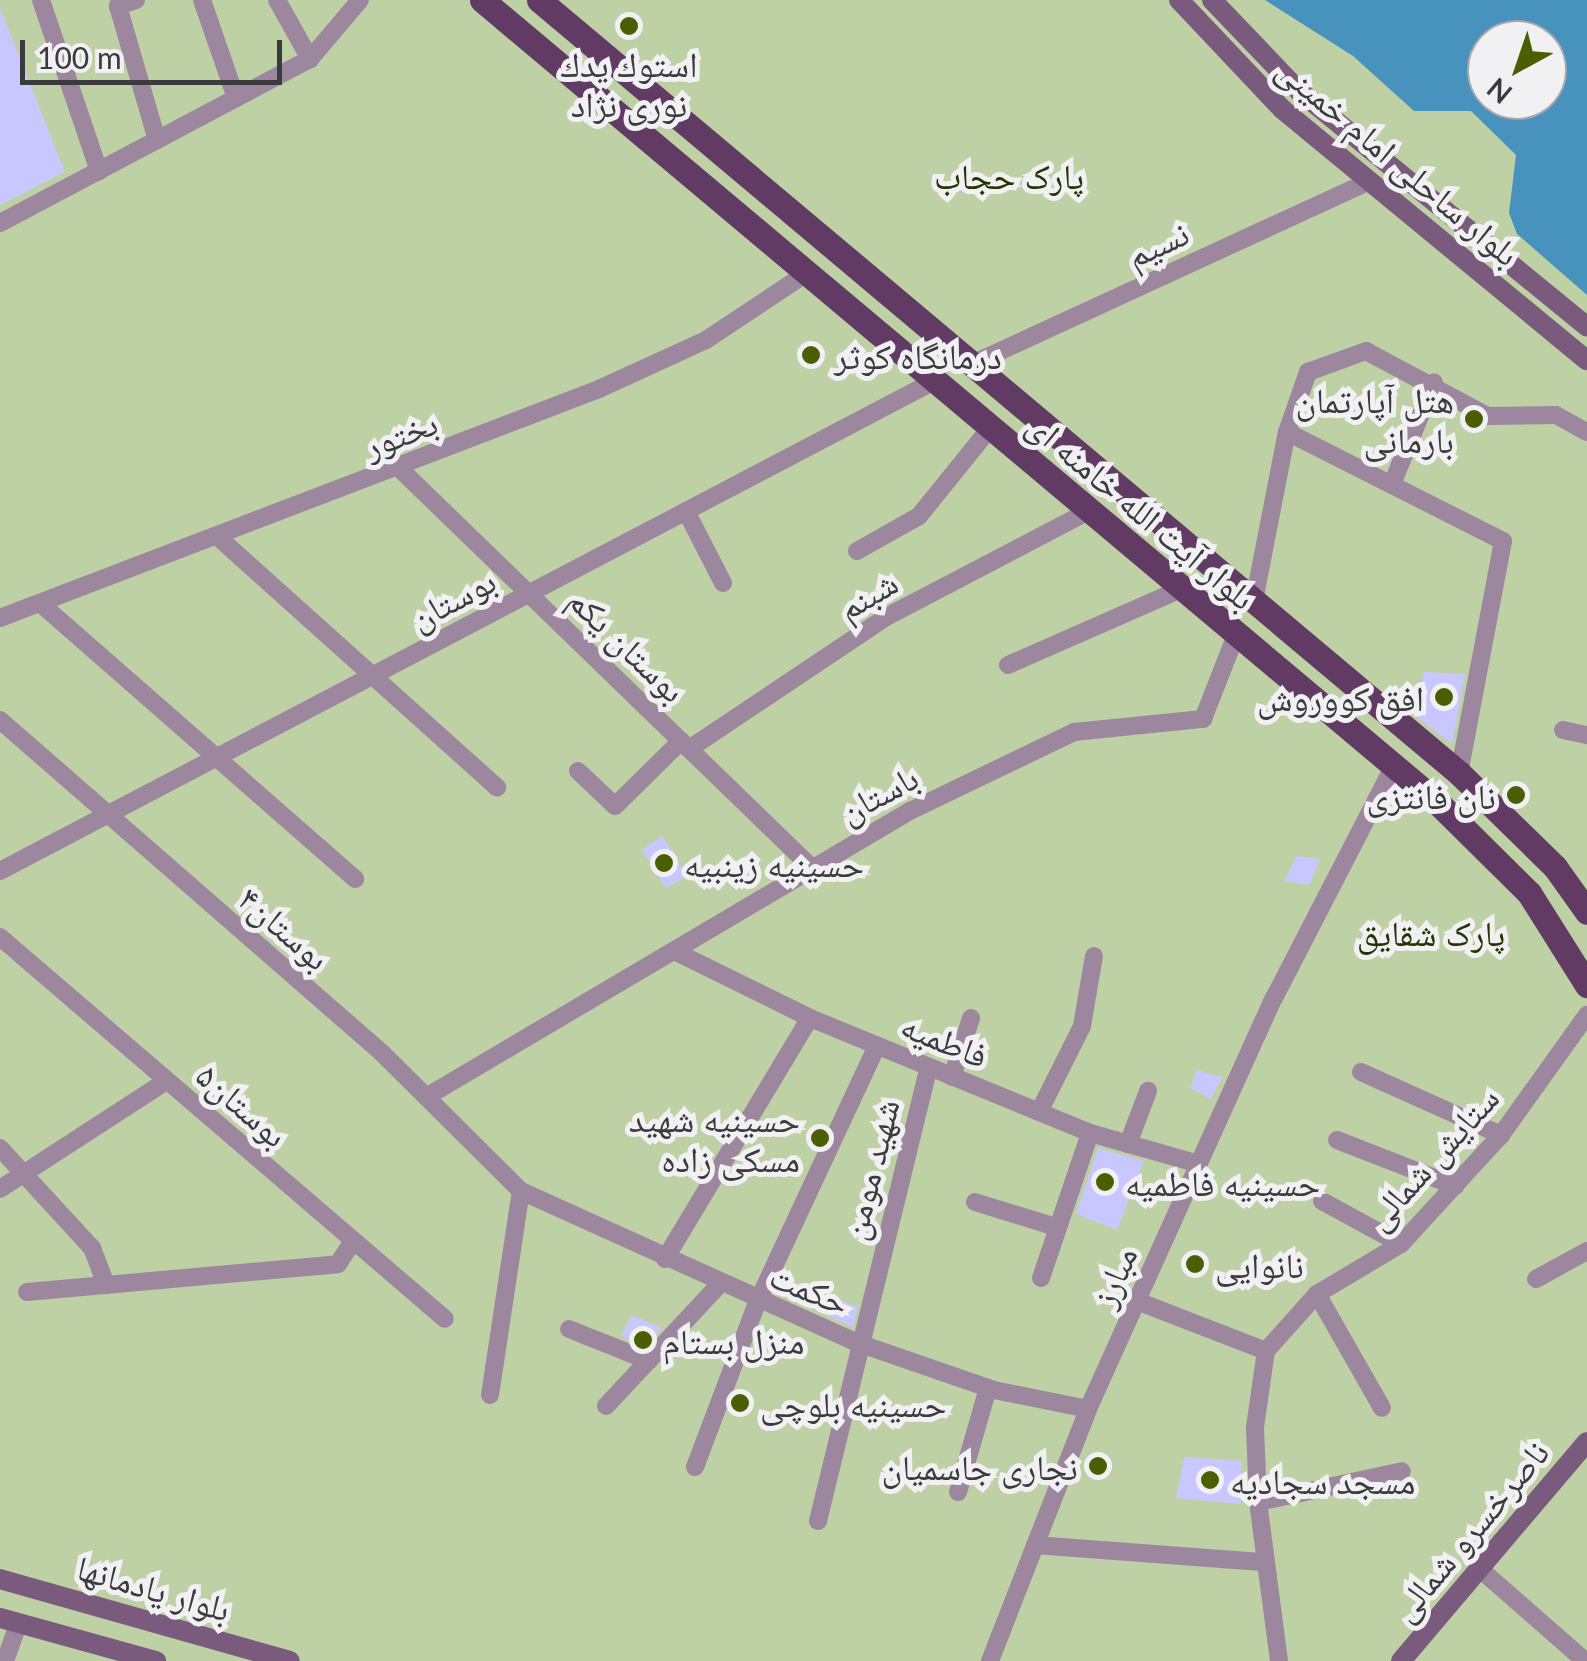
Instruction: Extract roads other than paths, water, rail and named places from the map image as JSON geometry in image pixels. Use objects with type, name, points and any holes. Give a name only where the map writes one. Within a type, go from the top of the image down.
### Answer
[{"type":"main road","name":"بلوار آیت الله خامنه ای","points":[[482,0],[1394,766],[1508,870],[1587,985]]},
{"type":"main road","name":"بلوار آیت الله خامنه ای","points":[[539,0],[1459,773],[1587,910]]},
{"type":"main road","name":"بلوار ساحلی امام خمینی","points":[[1179,0],[1282,109],[1587,360]]},
{"type":"main road","name":"بلوار ساحلی امام خمینی","points":[[1212,0],[1298,90],[1587,327]]},
{"type":"main road","name":"ناصرخسرو شمالی","points":[[1401,1661],[1587,1442]]},
{"type":"main road","name":"بلوار یادمانها","points":[[0,1580],[257,1656],[290,1661]]},
{"type":"main road","name":"بلوار یادمانها","points":[[9,1620],[156,1661]]},
{"type":"street","points":[[41,0],[99,171]]},
{"type":"street","points":[[136,0],[118,6],[157,140]]},
{"type":"street","points":[[202,0],[236,98]]},
{"type":"street","points":[[277,0],[310,59]]},
{"type":"street","points":[[0,223],[310,59],[360,0]]},
{"type":"street","name":"نسیم","points":[[972,364],[1369,181]]},
{"type":"street","name":"بختور","points":[[0,618],[400,468],[706,340],[807,273]]},
{"type":"street","points":[[1254,601],[1288,432],[1308,372],[1366,351],[1434,382],[1487,416],[1556,415],[1587,432]]},
{"type":"street","name":"بوستان","points":[[0,871],[934,381]]},
{"type":"street","points":[[1392,484],[1434,382]]},
{"type":"street","points":[[857,550],[919,516],[990,428]]},
{"type":"street","points":[[1288,432],[1503,541],[1459,773]]},
{"type":"street","name":"بوستان یکم","points":[[400,468],[810,866]]},
{"type":"street","points":[[686,511],[723,583]]},
{"type":"street","name":"شبنم","points":[[578,771],[615,806],[685,745],[888,616],[1089,511]]},
{"type":"street","points":[[218,536],[497,787]]},
{"type":"street","points":[[1008,664],[1182,589]]},
{"type":"street","points":[[40,603],[356,879]]},
{"type":"street","name":"باستان","points":[[426,1096],[674,951],[810,866],[1074,732],[1204,719],[1236,634]]},
{"type":"street","name":"بوستان۴","points":[[0,720],[426,1096],[521,1191]]},
{"type":"street","points":[[1563,730],[1587,735]]},
{"type":"street","name":"مبارز","points":[[990,1661],[1088,1409],[1199,1164],[1394,766]]},
{"type":"street","name":"بوستان۵","points":[[0,937],[446,1319]]},
{"type":"street","name":"فاطمیه","points":[[674,951],[810,1018],[1090,1133],[1199,1164]]},
{"type":"street","points":[[1040,1112],[1082,1026],[1094,956]]},
{"type":"street","name":"ستایش شمالی","points":[[1266,1352],[1317,1294],[1401,1244],[1502,1135],[1587,1014]]},
{"type":"street","points":[[665,1259],[810,1018]]},
{"type":"street","points":[[952,1077],[972,1018]]},
{"type":"street","points":[[695,1466],[758,1303],[878,1046]]},
{"type":"street","name":"شهید مومن","points":[[818,1522],[858,1343],[929,1067]]},
{"type":"street","points":[[1360,1072],[1502,1135]]},
{"type":"street","points":[[0,1188],[166,1080]]},
{"type":"street","points":[[1128,1144],[1148,1091]]},
{"type":"street","points":[[1041,1278],[1090,1133]]},
{"type":"street","points":[[1337,1140],[1455,1186]]},
{"type":"street","points":[[0,1148],[92,1248],[106,1285]]},
{"type":"street","points":[[490,1395],[521,1191]]},
{"type":"street","name":"حکمت","points":[[521,1191],[758,1303],[858,1343],[988,1388],[1088,1409]]},
{"type":"street","points":[[1322,1201],[1401,1244]]},
{"type":"street","points":[[975,1202],[1056,1227]]},
{"type":"street","points":[[27,1292],[338,1264],[353,1240]]},
{"type":"street","points":[[1536,1279],[1587,1251]]},
{"type":"street","points":[[606,1406],[719,1285]]},
{"type":"street","points":[[1317,1294],[1382,1408]]},
{"type":"street","points":[[1137,1301],[1266,1352],[1255,1427],[1260,1562],[1279,1661]]},
{"type":"street","points":[[569,1329],[649,1361]]},
{"type":"street","points":[[958,1492],[988,1388]]},
{"type":"street","points":[[1258,1502],[1402,1471]]},
{"type":"street","points":[[1035,1545],[1260,1562]]},
{"type":"street","points":[[1480,1569],[1585,1661]]},
{"type":"street","points":[[5,1661],[9,1620]]},
{"type":"water","points":[[1265,0],[1587,0],[1587,295],[1517,234],[1509,213],[1516,155],[1480,120],[1567,120],[1567,20],[1467,20],[1467,111],[1414,111],[1353,56]]},
{"type":"place","name":"استوك يدك نوری نژاد","points":[[629,26]]},
{"type":"place","name":"درمانگاه کوثر","points":[[811,355]]},
{"type":"place","name":"هتل آپارتمان بارمانی","points":[[1474,419]]},
{"type":"place","name":"افق کووروش","points":[[1444,697]]},
{"type":"place","name":"نان فانتزی","points":[[1516,795]]},
{"type":"place","name":"حسینیه زینبیه","points":[[664,863]]},
{"type":"place","name":"حسینیه شهید مسکی زاده","points":[[820,1138]]},
{"type":"place","name":"حسینیه فاطمیه","points":[[1105,1182]]},
{"type":"place","name":"نانوایی","points":[[1195,1264]]},
{"type":"place","name":"منزل بستام","points":[[643,1340]]},
{"type":"place","name":"حسینیه بلوچی","points":[[740,1403]]},
{"type":"place","name":"نجاری جاسمیان","points":[[1098,1466]]},
{"type":"place","name":"مسجد سجادیه","points":[[1210,1480]]},
{"type":"park label","name":"پارک حجاب","points":[[1009,175]]},
{"type":"park label","name":"پارک شقایق","points":[[1431,932]]}]
